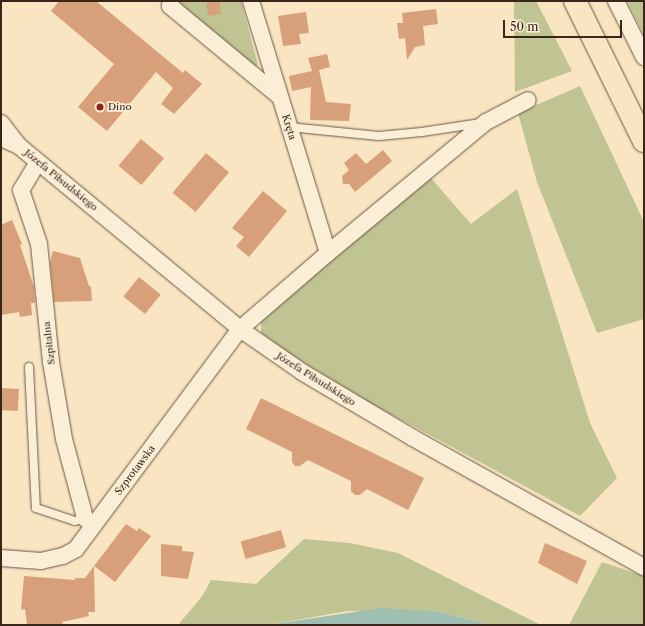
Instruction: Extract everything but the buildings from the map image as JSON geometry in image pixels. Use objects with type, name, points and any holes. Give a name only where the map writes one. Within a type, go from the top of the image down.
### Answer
[{"type":"main road","points":[[575,1],[644,141]]},
{"type":"street","points":[[171,1],[170,6],[280,97]]},
{"type":"street","name":"Kręta","points":[[251,1],[328,253]]},
{"type":"street","points":[[616,1],[644,57]]},
{"type":"street","points":[[240,329],[328,253],[486,122],[528,100]]},
{"type":"street","points":[[1,123],[19,146]]},
{"type":"street","points":[[1,138],[19,146]]},
{"type":"street","name":"Józefa Piłsudskiego","points":[[19,146],[240,329],[302,372],[413,438],[644,567]]},
{"type":"street","name":"Szpitalna","points":[[38,162],[21,190],[39,244],[51,362],[64,439],[89,522]]},
{"type":"street","name":"Szprotawska","points":[[1,558],[41,561],[63,556],[76,548],[89,522],[240,329]]},
{"type":"lane","points":[[289,127],[379,136],[422,132],[486,122]]},
{"type":"lane","points":[[29,367],[36,508],[75,522],[89,522]]},
{"type":"green space","points":[[181,1],[241,1],[258,65],[253,67],[180,5]]},
{"type":"green space","points":[[514,1],[536,1],[572,71],[515,92]]},
{"type":"green space","points":[[627,1],[644,1],[644,37],[642,31]]},
{"type":"green space","points":[[580,86],[644,222],[644,319],[597,333],[537,182],[518,113]]},
{"type":"green space","points":[[430,177],[471,224],[517,189],[590,423],[617,478],[580,516],[370,403],[296,358],[261,333],[261,322],[290,295]]},
{"type":"green space","points":[[304,539],[350,543],[398,553],[541,625],[491,625],[440,612],[348,611],[267,625],[178,625],[203,595],[211,580],[256,584]]},
{"type":"green space","points":[[602,562],[644,576],[644,625],[569,625]]},
{"type":"shaded area","points":[[381,608],[440,612],[491,625],[267,625]]},
{"type":"place","name":"Dino","points":[[100,107]]}]
